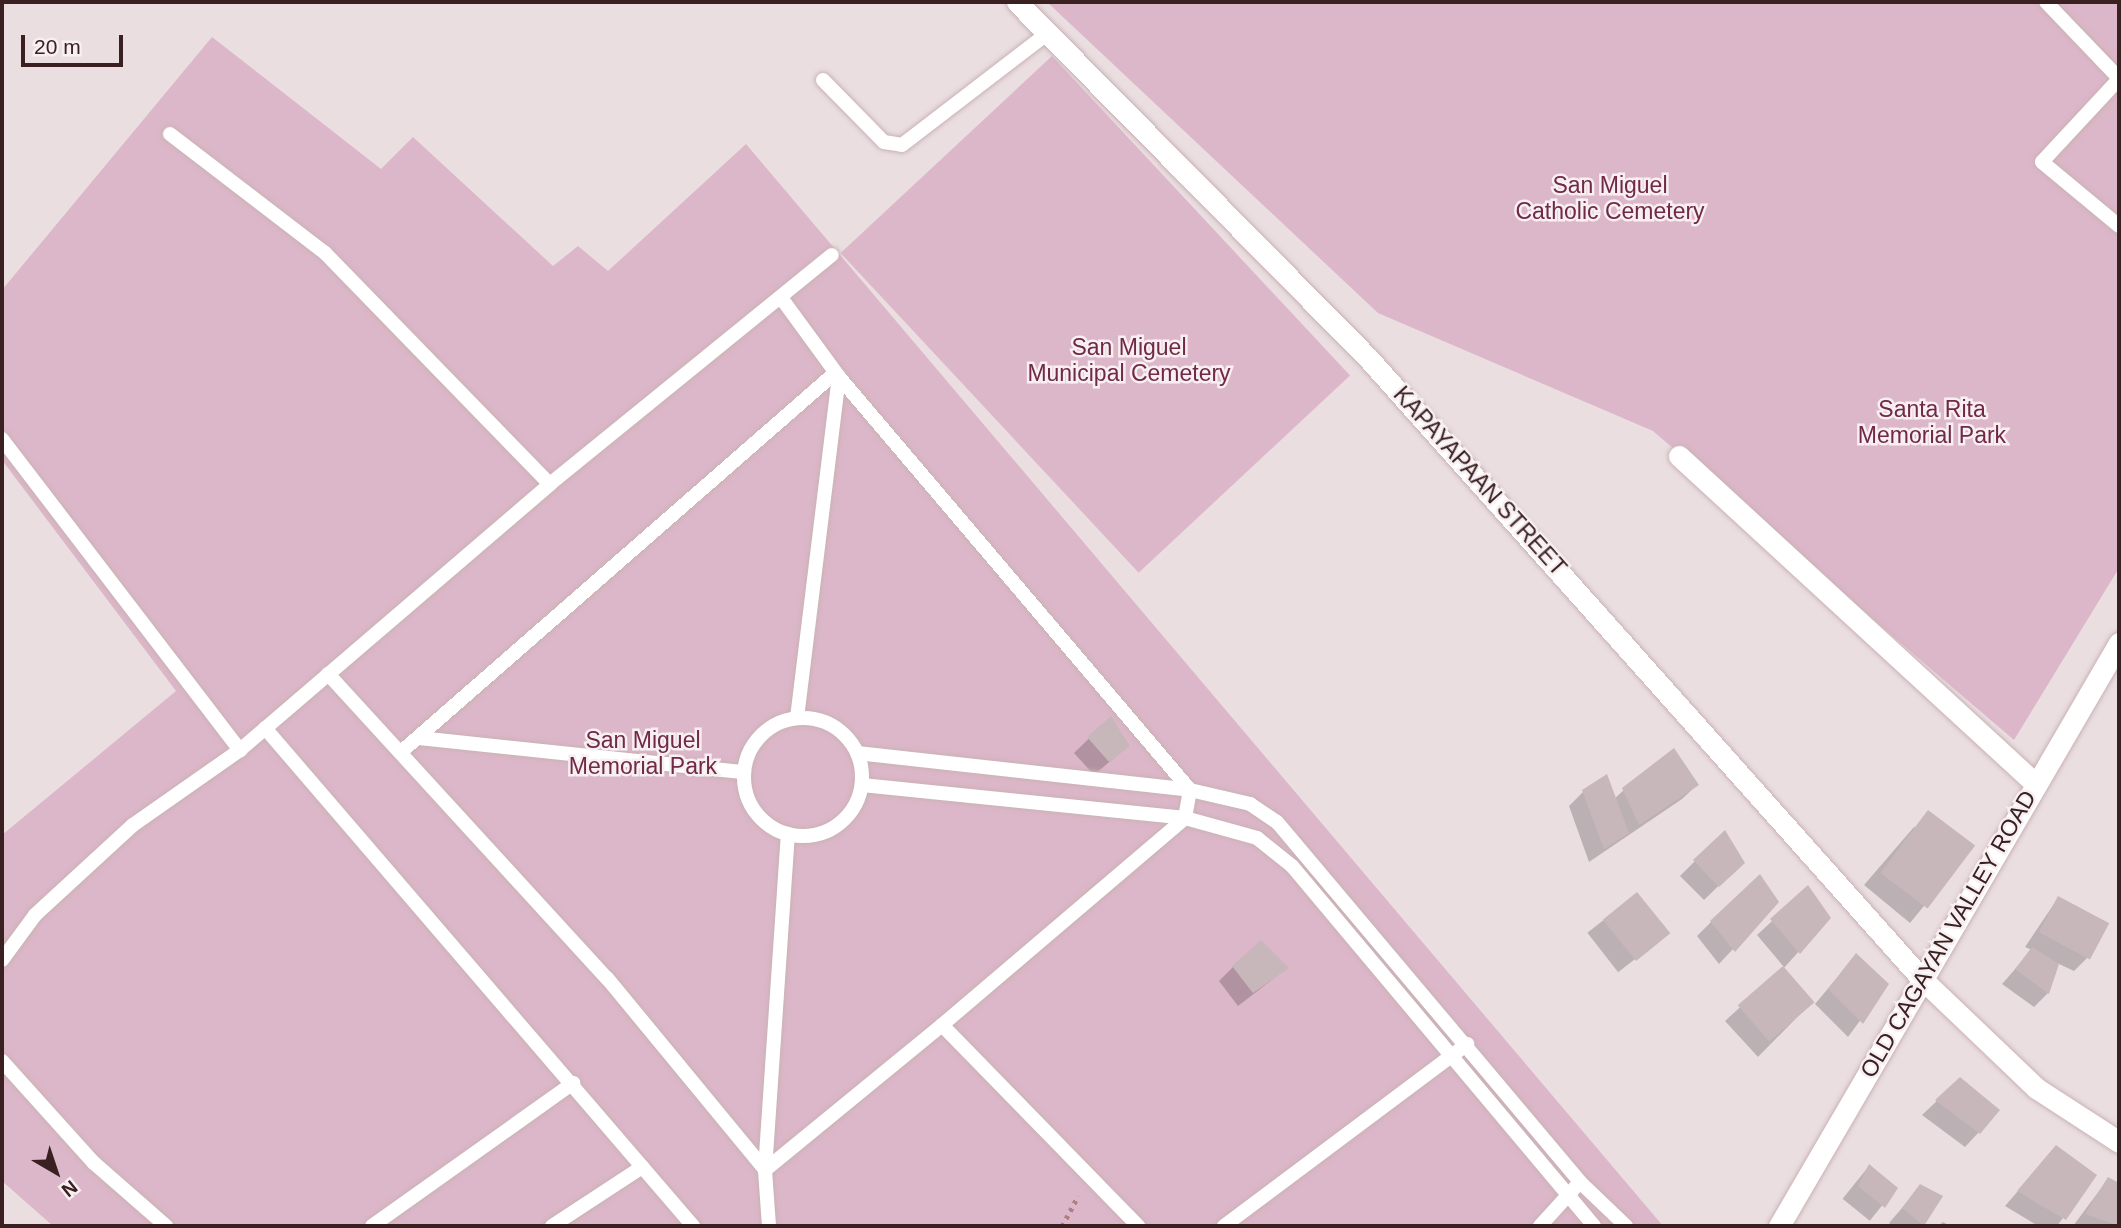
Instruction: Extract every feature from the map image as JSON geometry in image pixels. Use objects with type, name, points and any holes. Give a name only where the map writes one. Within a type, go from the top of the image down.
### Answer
[{"type":"street","name":"KAPAYAPAAN STREET","points":[[1017,2],[1369,359],[1922,979],[2036,1088],[2119,1142]]},
{"type":"street","points":[[1679,456],[2036,784]]},
{"type":"street","name":"OLD CAGAYAN VALLEY ROAD","points":[[1779,1226],[2119,643]]},
{"type":"lane","points":[[2046,2],[2119,79],[2042,162],[2119,224]]},
{"type":"lane","points":[[823,80],[884,142],[902,145],[1049,32]]},
{"type":"lane","points":[[170,134],[325,253],[550,484]]},
{"type":"lane","points":[[2,960],[35,915],[133,825],[240,750],[550,484],[782,299],[832,255]]},
{"type":"lane","points":[[782,299],[837,375],[1190,790]]},
{"type":"lane","points":[[797,718],[837,375]]},
{"type":"lane","points":[[401,752],[837,375]]},
{"type":"lane","points":[[2,439],[240,750]]},
{"type":"lane","points":[[328,674],[607,978],[765,1170]]},
{"type":"lane","points":[[797,718],[821,720],[843,733],[857,753],[862,785],[856,804],[827,831],[788,834],[751,804],[744,772],[761,736],[797,718]]},
{"type":"lane","points":[[265,728],[573,1083],[693,1226]]},
{"type":"lane","points":[[419,738],[744,772]]},
{"type":"lane","points":[[857,753],[1190,790],[1250,804],[1277,822],[1467,1044],[1580,1182],[1626,1226]]},
{"type":"lane","points":[[862,785],[1185,818],[1233,827],[1292,866],[1448,1059],[1565,1198],[1594,1226]]},
{"type":"lane","points":[[765,1170],[942,1025],[1185,818],[1190,790]]},
{"type":"lane","points":[[769,1226],[765,1170],[788,834]]},
{"type":"lane","points":[[942,1025],[1138,1226]]},
{"type":"lane","points":[[1224,1226],[1467,1044]]},
{"type":"lane","points":[[2,1061],[93,1163],[166,1226]]},
{"type":"lane","points":[[372,1226],[573,1083]]},
{"type":"lane","points":[[552,1226],[642,1167]]},
{"type":"lane","points":[[1540,1226],[1580,1182]]},
{"type":"green space","points":[[1047,2],[2119,2],[2119,568],[2014,740],[1653,431],[1378,313]]},
{"type":"green space","name":"San Miguel Memorial Park","points":[[212,37],[381,169],[413,137],[553,266],[578,246],[608,271],[746,144],[1663,1226],[53,1226],[2,1181],[2,835],[176,691],[2,460],[2,290]]},
{"type":"green space","name":"San Miguel Municipal Cemetery","points":[[1052,56],[1350,376],[1139,573],[841,253]]},
{"type":"building","points":[[1111,716],[1130,746],[1109,762],[1087,737]]},
{"type":"building","points":[[1674,748],[1699,785],[1639,825],[1622,788]]},
{"type":"building","points":[[1607,774],[1629,833],[1604,849],[1582,790]]},
{"type":"building","points":[[1928,810],[1975,846],[1928,909],[1880,873]]},
{"type":"building","points":[[1725,830],[1745,863],[1719,887],[1693,860]]},
{"type":"building","points":[[1760,874],[1779,902],[1735,952],[1710,921]]},
{"type":"building","points":[[1808,885],[1831,918],[1800,954],[1770,919]]},
{"type":"building","points":[[1637,892],[1670,933],[1636,961],[1603,920]]},
{"type":"building","points":[[2058,896],[2109,923],[2090,959],[2039,932]]},
{"type":"building","points":[[1261,940],[1289,968],[1253,993],[1232,966]]},
{"type":"building","points":[[2032,947],[2059,964],[2049,994],[2015,969]]},
{"type":"building","points":[[1856,953],[1889,984],[1863,1024],[1828,989]]},
{"type":"building","points":[[1783,966],[1814,1002],[1769,1042],[1738,1005]]},
{"type":"building","points":[[1960,1077],[2000,1110],[1980,1134],[1935,1100]]},
{"type":"building","points":[[2056,1145],[2097,1175],[2066,1220],[2017,1191]]},
{"type":"building","points":[[1869,1164],[1898,1188],[1885,1208],[1858,1186]]},
{"type":"building","points":[[2108,1177],[2119,1183],[2119,1226],[2085,1214]]},
{"type":"building","points":[[1920,1184],[1943,1196],[1924,1226],[1902,1208]]},
{"type":"park label","name":"San Miguel Catholic Cemetery","points":[[1610,198]]},
{"type":"park label","name":"Santa Rita Memorial Park","points":[[1932,422]]}]
